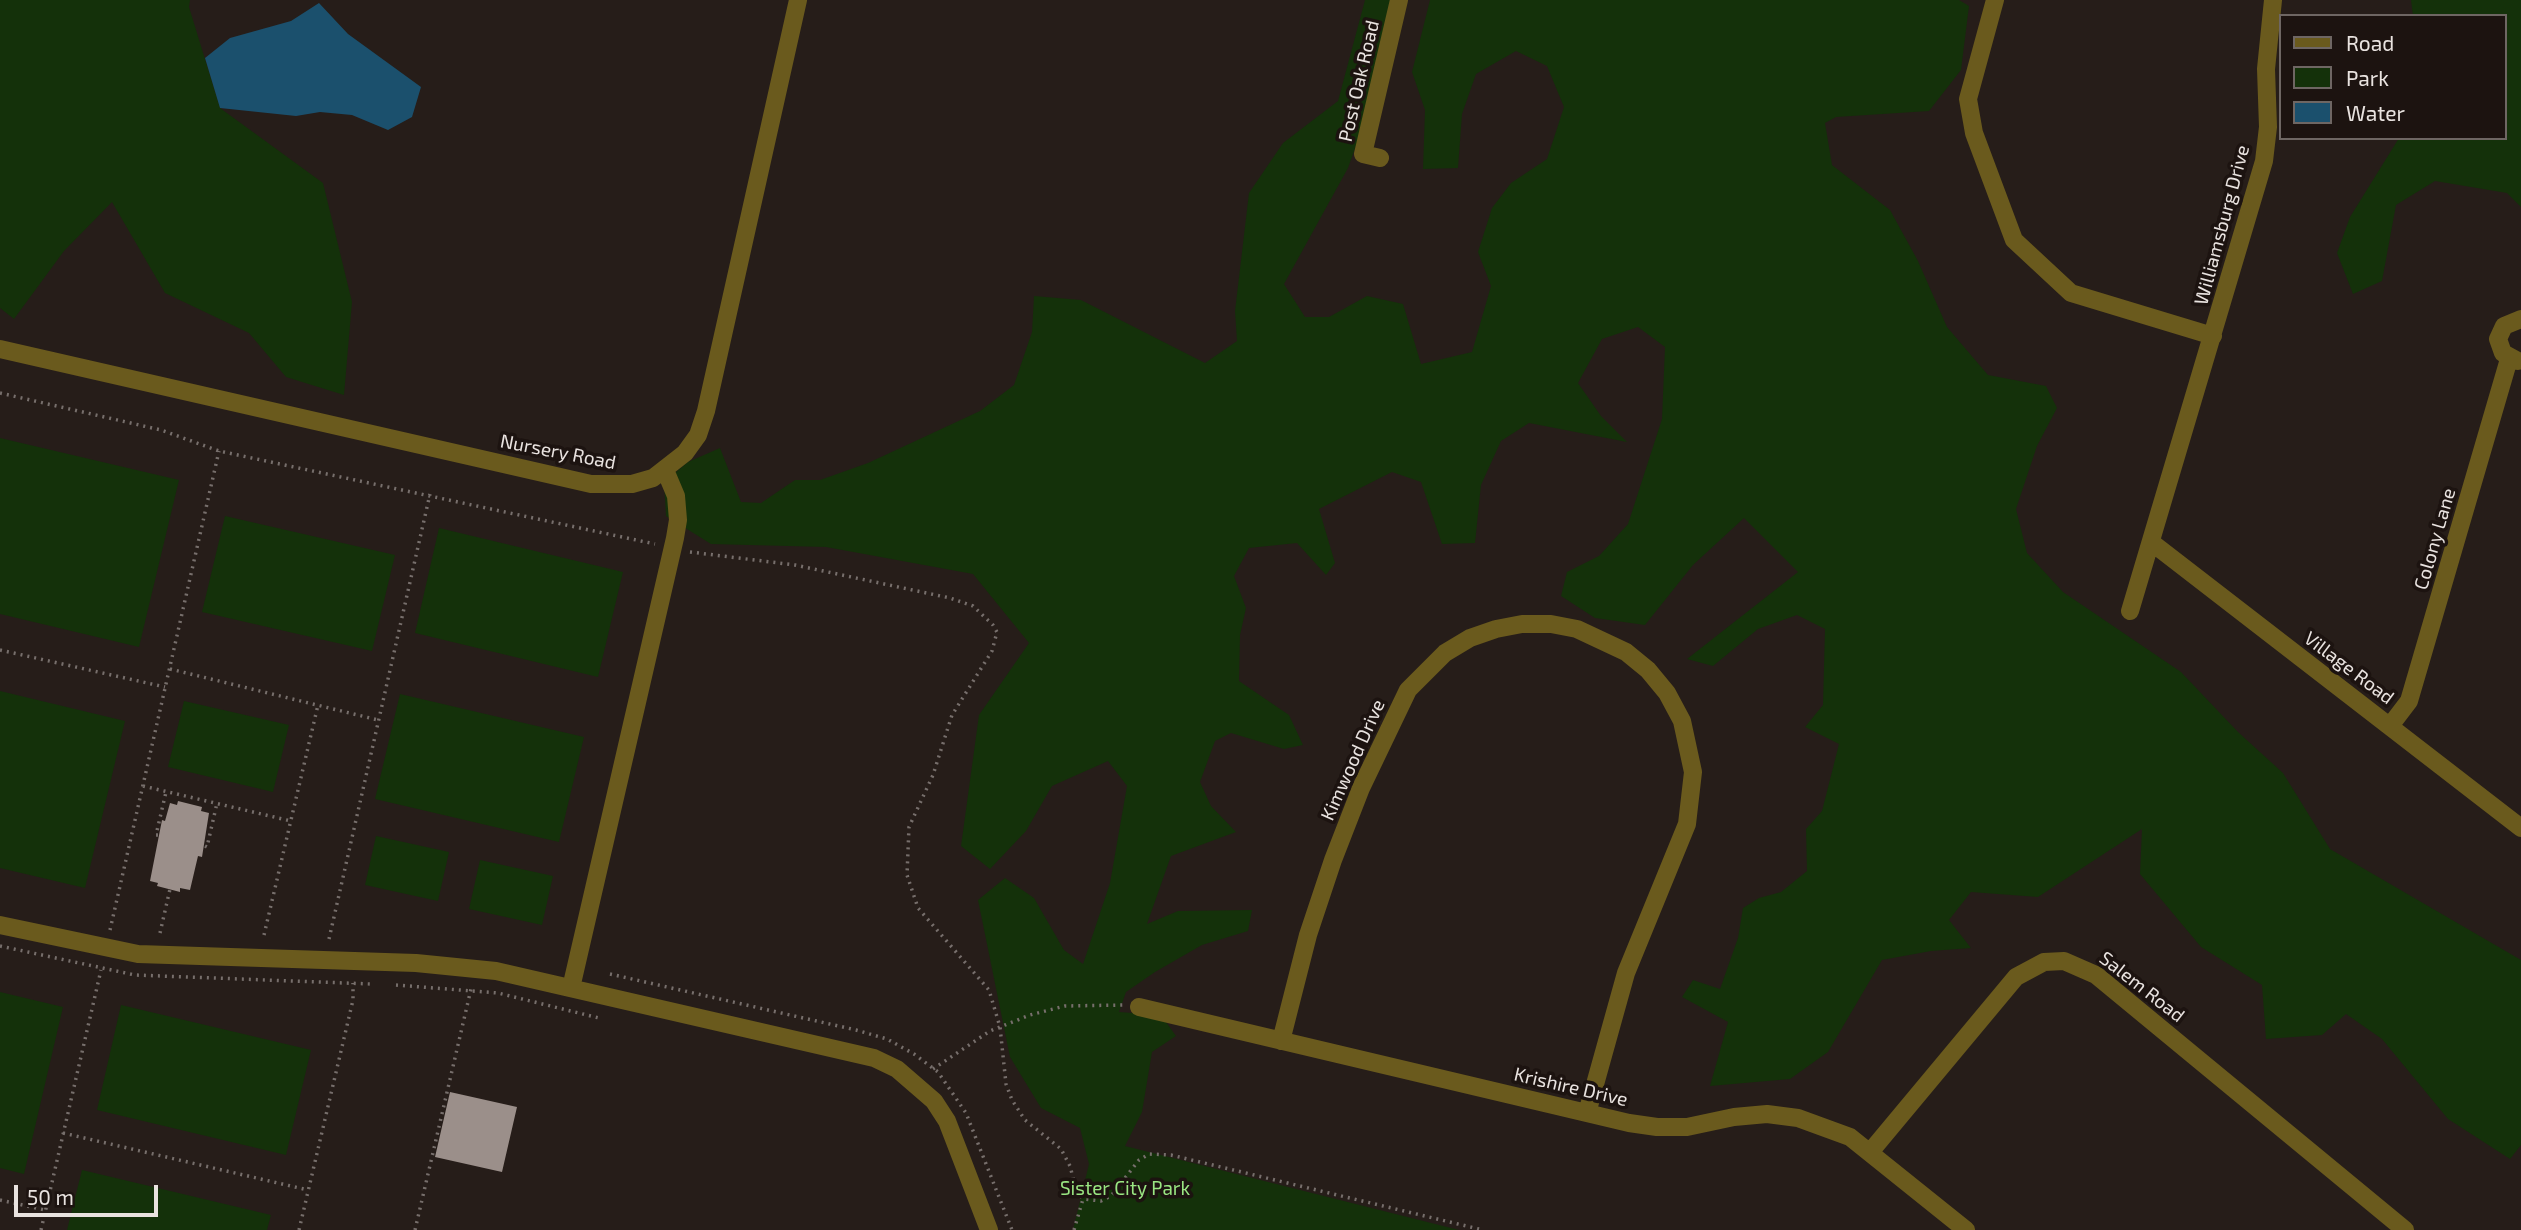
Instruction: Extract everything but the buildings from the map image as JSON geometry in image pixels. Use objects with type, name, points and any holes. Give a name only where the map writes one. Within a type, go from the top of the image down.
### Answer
[{"type":"street","name":"Nursery Road","points":[[0,349],[591,484],[632,484],[665,470],[685,453],[698,435],[706,411],[797,0]]},
{"type":"street","name":"Post Oak Road","points":[[1380,158],[1363,154],[1399,0]]},
{"type":"street","name":"Williamsburg Drive","points":[[1995,0],[1968,99],[1974,133],[2014,240],[2071,293],[2213,335]]},
{"type":"street","name":"Williamsburg Drive","points":[[2130,611],[2264,161],[2273,0]]},
{"type":"street","name":"Colony Lane","points":[[2390,726],[2409,701],[2515,360],[2499,347],[2500,332],[2509,321],[2521,319]]},
{"type":"street","points":[[571,988],[673,548],[678,520],[676,496],[665,470]]},
{"type":"street","name":"Village Road","points":[[2151,542],[2521,828]]},
{"type":"street","name":"Kimwood Drive","points":[[1281,1041],[1308,935],[1333,860],[1361,788],[1408,690],[1445,653],[1483,633],[1522,624],[1577,629],[1626,652],[1648,670],[1667,693],[1682,721],[1693,772],[1687,824],[1626,973],[1587,1113]]},
{"type":"street","points":[[0,925],[138,954],[467,967],[571,988],[874,1058],[897,1069],[926,1092],[947,1121],[989,1230]]},
{"type":"street","name":"Salem Road","points":[[1871,1151],[2016,976],[2044,962],[2064,961],[2081,965],[2096,975],[2405,1230]]},
{"type":"street","name":"Krishire Drive","points":[[1139,1007],[1587,1113],[1657,1127],[1687,1126],[1756,1115],[1798,1118],[1825,1125],[1871,1151],[1966,1230]]},
{"type":"path","points":[[0,393],[162,430],[219,451],[673,548],[795,565],[950,598],[973,606],[993,625],[996,640],[952,715],[933,775],[909,827],[905,855],[911,895],[918,908],[989,990],[1000,1027],[1006,1084],[1012,1100],[1025,1120],[1061,1149],[1077,1193],[1083,1199],[1101,1201],[1111,1196],[1139,1160],[1149,1154],[1171,1155],[1483,1230]]},
{"type":"path","points":[[110,930],[219,451]]},
{"type":"path","points":[[328,939],[430,494]]},
{"type":"path","points":[[0,650],[165,687]]},
{"type":"path","points":[[169,669],[378,720]]},
{"type":"path","points":[[264,935],[318,705]]},
{"type":"path","points":[[143,786],[290,821]]},
{"type":"path","points":[[158,835],[166,791]]},
{"type":"path","points":[[191,804],[192,797]]},
{"type":"path","points":[[205,846],[207,847],[217,803]]},
{"type":"path","points":[[160,933],[170,889]]},
{"type":"path","points":[[41,1230],[101,970]]},
{"type":"path","points":[[299,1230],[353,1000],[353,983]]},
{"type":"path","points":[[396,985],[471,989],[599,1018]]},
{"type":"path","points":[[415,1230],[471,989]]},
{"type":"path","points":[[933,1069],[1000,1027],[1065,1006],[1104,1003],[1139,1007]]},
{"type":"path","points":[[63,1133],[308,1190]]},
{"type":"path","points":[[1074,1230],[1083,1199]]},
{"type":"path","points":[[0,1200],[45,1210]]},
{"type":"green space","points":[[0,0],[190,0],[189,7],[220,108],[323,183],[352,302],[344,395],[286,377],[249,333],[165,293],[112,202],[64,251],[14,319],[0,308]]},
{"type":"green space","name":"Sister City Park","points":[[1365,0],[1393,0],[1369,109],[1348,168],[1284,284],[1305,317],[1329,317],[1367,296],[1403,304],[1421,364],[1472,352],[1491,286],[1478,252],[1492,208],[1511,183],[1547,159],[1564,107],[1547,66],[1516,51],[1476,74],[1462,114],[1458,168],[1423,169],[1425,110],[1412,72],[1430,0],[1959,0],[1969,6],[1961,70],[1929,111],[1836,117],[1825,123],[1832,165],[1890,210],[1918,261],[1947,327],[1988,375],[2046,386],[2057,408],[2037,446],[2016,509],[2027,553],[2063,592],[2181,672],[2238,732],[2283,773],[2330,849],[2521,960],[2521,1145],[2510,1159],[2448,1119],[2382,1039],[2346,1014],[2322,1035],[2266,1039],[2262,985],[2201,947],[2140,874],[2142,829],[2038,897],[1971,892],[1949,920],[1971,948],[1931,951],[1882,960],[1828,1052],[1790,1079],[1710,1086],[1728,1022],[1682,997],[1693,980],[1720,989],[1738,938],[1743,908],[1759,898],[1781,892],[1807,871],[1806,829],[1822,811],[1839,744],[1805,727],[1823,705],[1825,629],[1797,615],[1758,629],[1713,666],[1687,659],[1798,572],[1744,518],[1693,565],[1645,625],[1595,618],[1561,596],[1567,572],[1599,556],[1628,524],[1662,419],[1665,347],[1638,327],[1602,339],[1578,383],[1601,416],[1627,442],[1529,423],[1501,441],[1481,485],[1475,543],[1442,544],[1421,482],[1392,472],[1319,509],[1335,563],[1326,575],[1297,543],[1249,548],[1234,576],[1246,608],[1240,635],[1239,681],[1289,715],[1303,745],[1284,749],[1231,733],[1215,741],[1200,782],[1211,806],[1236,832],[1171,856],[1147,924],[1178,911],[1252,910],[1248,931],[1202,945],[1155,972],[1126,992],[1119,1012],[1161,1015],[1176,1036],[1152,1052],[1142,1112],[1125,1146],[1459,1230],[1073,1230],[1089,1164],[1080,1128],[1041,1108],[1010,1057],[978,900],[1005,878],[1034,898],[1064,950],[1083,964],[1110,883],[1127,786],[1108,761],[1052,786],[1026,831],[990,869],[961,846],[979,715],[1029,643],[973,574],[826,547],[711,544],[666,516],[664,482],[688,462],[720,448],[741,502],[761,503],[795,480],[820,480],[868,463],[980,411],[1014,385],[1032,332],[1034,296],[1081,300],[1205,363],[1237,341],[1235,311],[1249,193],[1283,143],[1338,101]]},
{"type":"green space","points":[[2411,0],[2521,0],[2521,207],[2507,193],[2435,181],[2396,205],[2382,281],[2353,294],[2337,253],[2350,217],[2398,140],[2507,140],[2507,14],[2413,14]]},
{"type":"green space","points":[[0,438],[179,480],[139,647],[0,614]]},
{"type":"green space","points":[[225,516],[395,555],[372,651],[202,612]]},
{"type":"green space","points":[[439,528],[623,572],[598,677],[415,633]]},
{"type":"green space","points":[[0,691],[125,721],[85,888],[0,868]]},
{"type":"green space","points":[[400,694],[584,737],[559,842],[375,799]]},
{"type":"green space","points":[[184,701],[289,725],[273,792],[168,767]]},
{"type":"green space","points":[[376,836],[449,852],[438,901],[365,885]]},
{"type":"green space","points":[[480,860],[553,876],[542,925],[469,909]]},
{"type":"green space","points":[[0,992],[63,1007],[24,1174],[0,1168]]},
{"type":"green space","points":[[121,1005],[311,1050],[286,1155],[97,1110]]},
{"type":"green space","points":[[82,1170],[271,1215],[267,1230],[67,1230]]},
{"type":"water","points":[[319,3],[348,34],[421,87],[412,117],[388,130],[352,115],[320,112],[296,116],[220,108],[205,58],[230,38],[291,21]]}]
